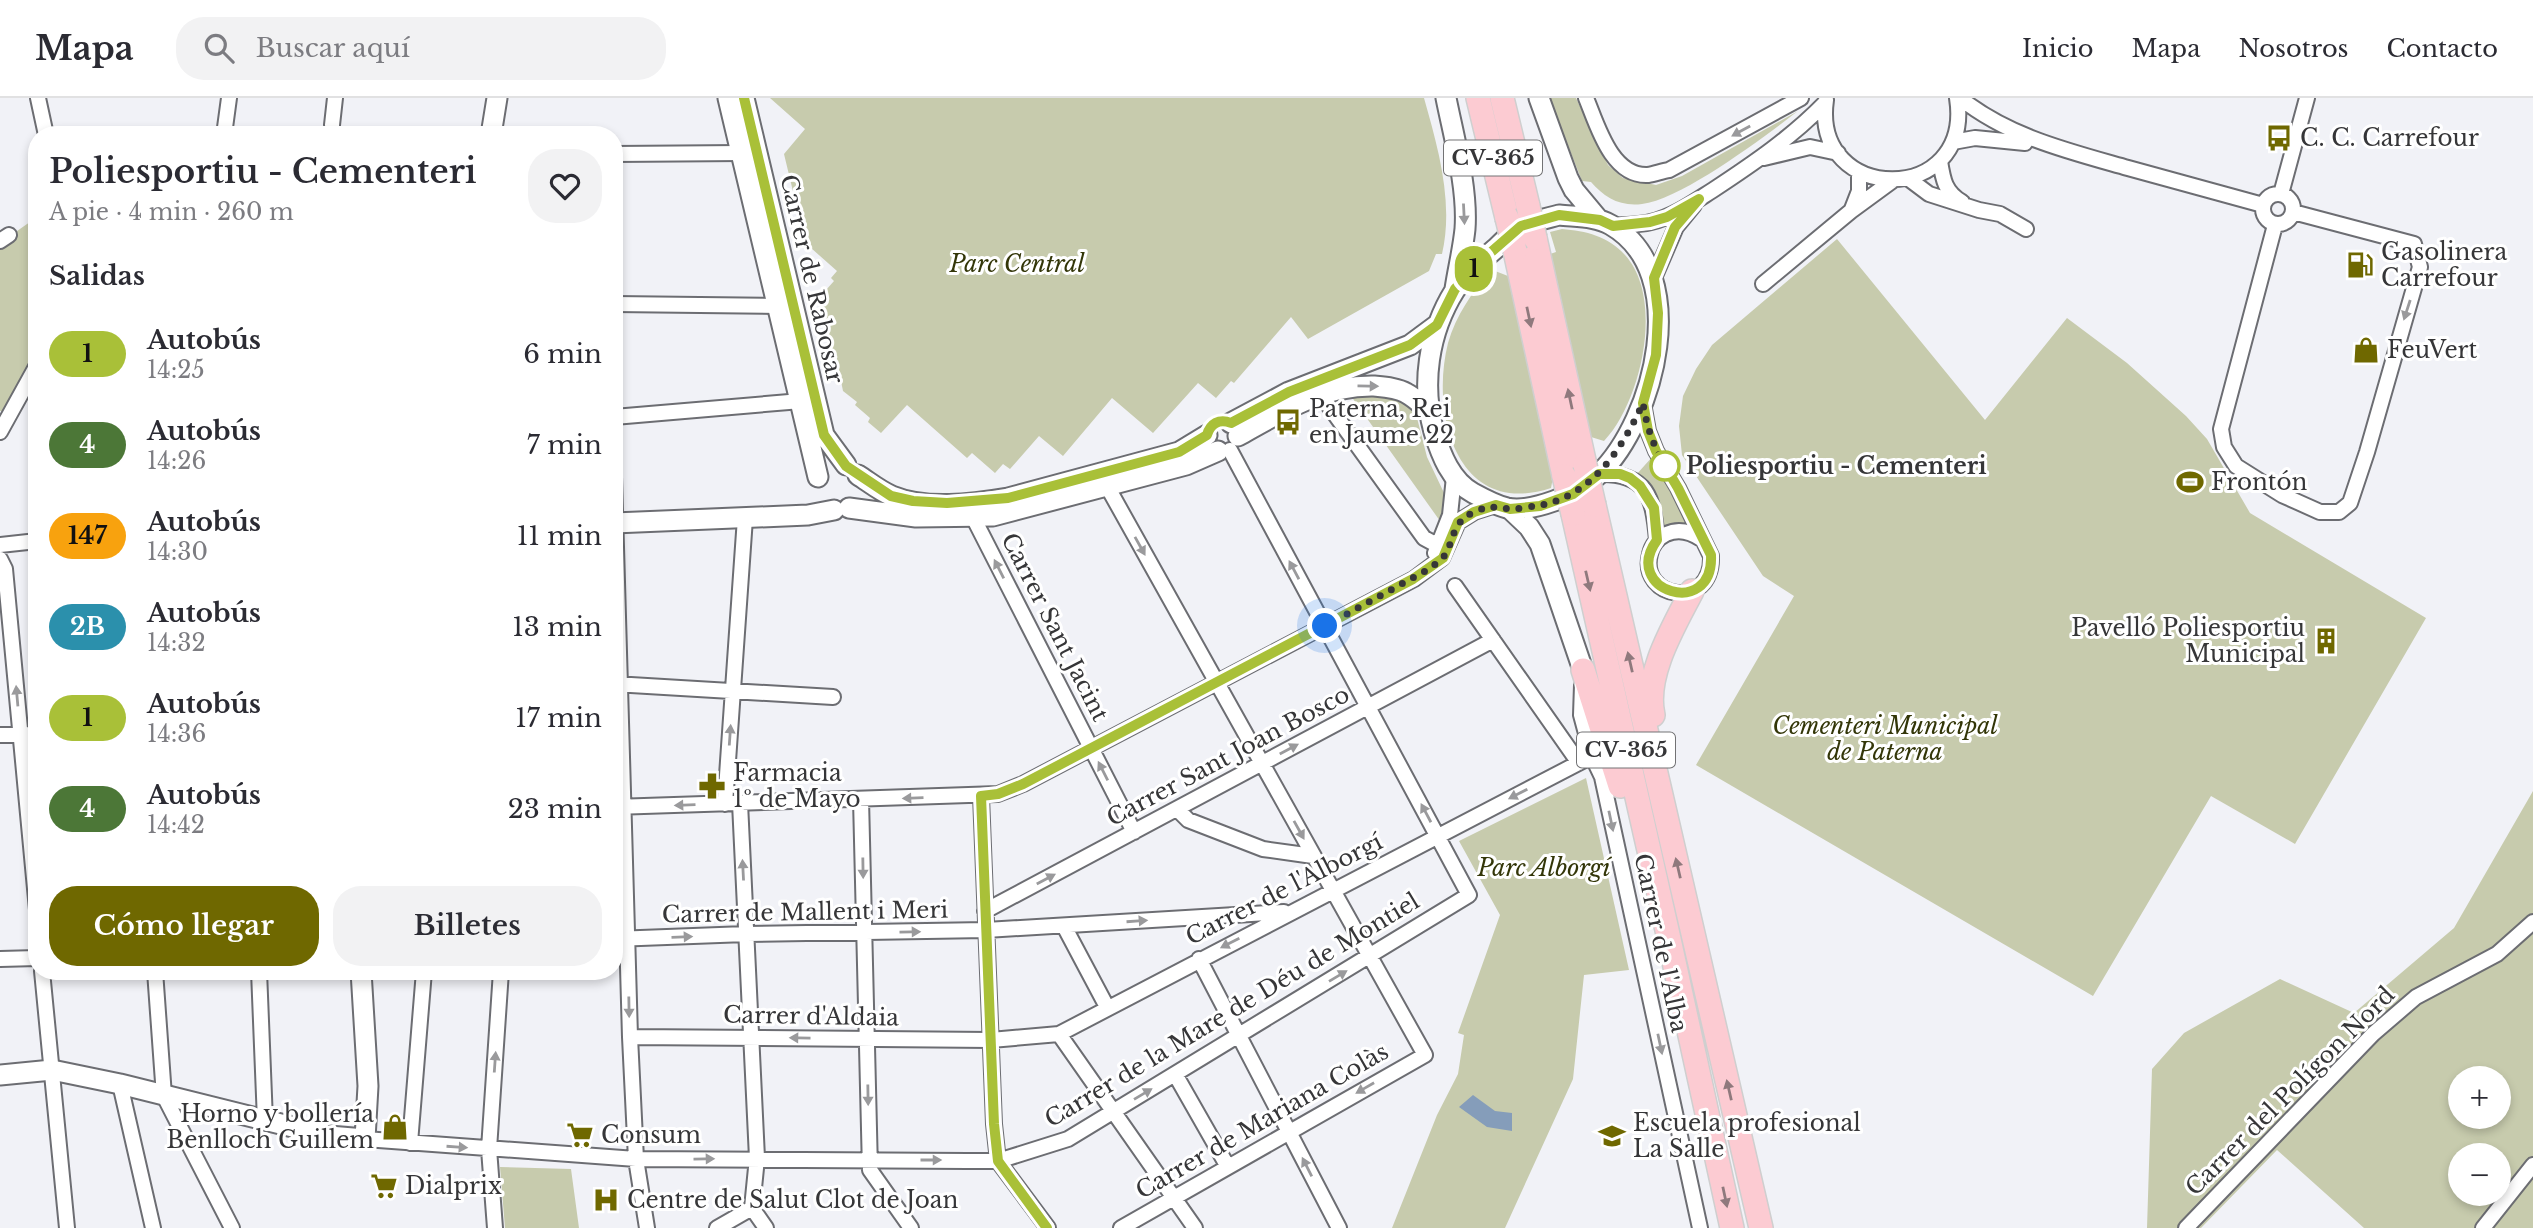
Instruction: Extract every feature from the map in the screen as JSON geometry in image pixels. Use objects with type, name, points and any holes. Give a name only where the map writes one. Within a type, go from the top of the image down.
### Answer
[{"type":"main road","name":"CV-365","points":[[1478,98],[1515,251],[1732,1228]]},
{"type":"main road","name":"CV-365","points":[[1502,98],[1592,470],[1594,505],[1761,1228]]},
{"type":"main road","points":[[1662,801],[1666,772],[1651,706],[1652,683],[1692,591]]},
{"type":"main road","points":[[1583,670],[1635,837],[1664,955],[1678,987]]},
{"type":"street","points":[[38,98],[44,126]]},
{"type":"street","points":[[225,126],[229,98]]},
{"type":"street","points":[[332,125],[335,98]]},
{"type":"street","points":[[492,126],[497,98]]},
{"type":"street","name":"Carrer de Rabosar","points":[[729,98],[818,477]]},
{"type":"street","name":"Carrer de Rabosar","points":[[744,98],[824,435],[852,470]]},
{"type":"street","points":[[1446,98],[1457,155],[1465,228],[1455,289]]},
{"type":"street","points":[[623,807],[998,794],[1023,784],[1429,569],[1443,558],[1458,522],[1474,512],[1503,507],[1540,506],[1573,494],[1630,430],[1643,403],[1656,355],[1658,313],[1654,278],[1638,248],[1606,223],[1573,188],[1539,98]]},
{"type":"street","points":[[1586,98],[1610,152],[1624,168],[1645,175],[1669,170],[1801,98]]},
{"type":"street","points":[[1826,100],[1827,129],[1838,153],[1847,164],[1859,172],[1875,179],[1892,181],[1909,179],[1926,172],[1940,161],[1953,142],[1958,127],[1958,98]]},
{"type":"street","points":[[1958,98],[2010,130],[2052,147]]},
{"type":"street","points":[[2281,194],[2307,98]]},
{"type":"street","points":[[1583,670],[1540,544],[1529,527],[1503,507],[1469,491],[1454,477],[1440,453],[1428,410],[1427,372],[1437,325],[1455,289],[1482,260],[1521,226],[1559,215],[1606,223],[1650,222],[1667,217],[1760,160],[1804,125],[1826,100]]},
{"type":"street","points":[[1953,142],[1975,138],[2052,147],[2263,205]]},
{"type":"street","points":[[1760,160],[1810,147],[1838,153]]},
{"type":"street","points":[[623,154],[742,153]]},
{"type":"street","points":[[1940,161],[1944,183],[1952,196],[1979,210]]},
{"type":"street","points":[[1851,211],[1859,191],[1859,172]]},
{"type":"street","points":[[1909,179],[1929,194],[2000,214],[2026,229]]},
{"type":"street","points":[[1763,284],[1851,211],[1892,181]]},
{"type":"street","points":[[2263,205],[2271,195],[2281,194],[2290,200],[2293,212]]},
{"type":"street","points":[[1654,278],[1675,227],[1699,199]]},
{"type":"street","points":[[2263,205],[2266,219],[2275,225],[2285,223],[2293,212]]},
{"type":"street","points":[[2275,225],[2221,429],[2224,447],[2236,466],[2282,495],[2320,512],[2339,512],[2350,503],[2367,452],[2420,267],[2414,244],[2293,212]]},
{"type":"street","points":[[623,304],[779,306]]},
{"type":"street","points":[[1428,410],[1406,392],[1383,387],[1357,386],[1296,403],[1225,439],[1008,498],[947,503],[913,501],[891,496],[852,470],[833,465],[827,467],[818,477],[817,495],[824,505],[841,509],[916,517],[993,516],[1186,465],[1225,439],[1289,392],[1410,345],[1437,325]]},
{"type":"street","points":[[0,432],[28,381]]},
{"type":"street","points":[[1321,395],[1424,538],[1437,545]]},
{"type":"street","points":[[623,416],[801,401]]},
{"type":"street","points":[[1643,403],[1648,431],[1656,451],[1678,488],[1711,555],[1711,566],[1701,585],[1692,591],[1678,594],[1668,592],[1653,578],[1649,569],[1651,548],[1657,540],[1674,531],[1684,531],[1701,539]]},
{"type":"street","points":[[1225,439],[1438,836]]},
{"type":"street","points":[[623,523],[808,515],[841,509],[860,497],[862,490],[852,470]]},
{"type":"street","points":[[1592,470],[1620,474],[1640,486],[1654,508],[1657,540]]},
{"type":"street","points":[[1429,569],[1450,515],[1454,477]]},
{"type":"street","points":[[1107,486],[1370,957]]},
{"type":"street","name":"Carrer Sant Jacint","points":[[973,517],[1134,832]]},
{"type":"street","points":[[745,518],[734,692],[733,803],[747,934],[753,1037],[757,1158],[752,1208],[766,1228]]},
{"type":"street","points":[[28,542],[1,546],[28,817]]},
{"type":"street","points":[[1455,586],[1579,763]]},
{"type":"street","name":"Carrer Sant Joan Bosco","points":[[985,911],[1493,640]]},
{"type":"street","name":"Carrer de l'Alba","points":[[1583,670],[1581,715],[1592,756],[1602,777],[1700,1228]]},
{"type":"street","points":[[623,684],[833,697]]},
{"type":"street","points":[[0,735],[28,734]]},
{"type":"street","name":"Carrer de l'Alborgí","points":[[990,1040],[1059,1034],[1290,911],[1592,756]]},
{"type":"street","points":[[981,796],[990,1040],[998,1161],[1048,1228]]},
{"type":"street","points":[[861,800],[870,1170],[911,1228]]},
{"type":"street","points":[[1177,809],[1188,820],[1263,849],[1313,856]]},
{"type":"street","name":"Carrer de la Mare de Déu de Montiel","points":[[365,1139],[636,1159],[998,1161],[1068,1139],[1469,895],[1438,836]]},
{"type":"street","name":"Carrer de Mallent i Meri","points":[[623,939],[986,930],[1290,911]]},
{"type":"street","name":"Carrer del Polígon Nord","points":[[2186,1228],[2373,1034],[2416,997],[2497,954],[2533,922]]},
{"type":"street","points":[[1064,926],[1107,1007]]},
{"type":"street","name":"Carrer de Mariana Colàs","points":[[1121,1228],[1425,1055],[1370,957]]},
{"type":"street","points":[[0,959],[28,958]]},
{"type":"street","points":[[1199,959],[1339,1228]]},
{"type":"street","points":[[623,961],[636,1159],[647,1228]]},
{"type":"street","points":[[43,980],[67,1228]]},
{"type":"street","points":[[156,980],[164,1096],[232,1228]]},
{"type":"street","points":[[259,980],[265,1121]]},
{"type":"street","points":[[0,1075],[52,1070],[120,1084],[329,1136],[365,1139],[368,1086],[361,980]]},
{"type":"street","points":[[410,1143],[423,980]]},
{"type":"street","points":[[495,1228],[489,1149],[500,980]]},
{"type":"street","points":[[1059,1034],[1195,1228]]},
{"type":"street","name":"Carrer d'Aldaia","points":[[630,1037],[990,1040]]},
{"type":"street","points":[[1175,1074],[1228,1167]]},
{"type":"street","points":[[120,1084],[153,1228]]},
{"type":"street","points":[[2483,1228],[2533,1165]]},
{"type":"street","points":[[718,1228],[752,1208]]},
{"type":"green space","name":"Parc Central","points":[[770,98],[1424,98],[1443,175],[1446,215],[1442,254],[1436,254],[1429,271],[1308,339],[1291,317],[1234,383],[1231,381],[1216,398],[1198,383],[1153,433],[1112,398],[1063,456],[1039,436],[1010,469],[1003,464],[995,473],[972,453],[967,458],[907,405],[881,433],[868,422],[870,418],[855,405],[857,402],[843,391],[835,351],[830,352],[818,299],[834,281],[831,278],[837,271],[811,248],[801,207],[797,208],[784,154],[805,129]]},
{"type":"green space","points":[[1549,98],[1576,98],[1608,165],[1623,178],[1656,185],[1682,176],[1798,111],[1700,179],[1659,200],[1634,205],[1613,200],[1591,182],[1582,181]]},
{"type":"green space","points":[[28,223],[28,366],[5,412],[0,411],[0,243]]},
{"type":"green space","points":[[1562,229],[1580,231],[1611,243],[1625,255],[1637,274],[1644,297],[1646,323],[1637,377],[1629,402],[1604,441],[1591,437],[1550,254],[1556,252],[1550,232]]},
{"type":"green space","name":"Cementeri Municipal de Paterna","points":[[1837,239],[1985,420],[2067,318],[2127,363],[2186,416],[2207,439],[2250,513],[2426,618],[2295,844],[2211,796],[2093,996],[1696,765],[1794,596],[1763,576],[1682,455],[1679,426],[1683,396],[1712,345]]},
{"type":"green space","points":[[1490,269],[1508,276],[1554,472],[1551,488],[1519,494],[1493,488],[1472,474],[1458,454],[1448,428],[1443,400],[1443,371],[1448,343],[1460,313]]},
{"type":"green space","points":[[1380,395],[1401,398],[1414,406],[1427,457],[1445,495],[1440,521],[1351,396]]},
{"type":"green space","points":[[1653,456],[1671,484],[1690,525],[1663,529],[1656,499],[1636,475]]},
{"type":"green space","name":"Parc Alborgí","points":[[1586,778],[1629,970],[1584,975],[1573,1079],[1505,1228],[1392,1228],[1437,1115],[1458,1074],[1464,1035],[1458,1033],[1500,915],[1459,841]]},
{"type":"green space","points":[[2533,791],[2533,1228],[2364,1228],[2277,1150],[2201,1228],[2147,1228],[2152,1069],[2184,1033],[2280,979],[2354,1013],[2454,928]]},
{"type":"green space","points":[[500,1167],[571,1169],[579,1228],[505,1228]]},
{"type":"water","points":[[1473,1095],[1495,1111],[1512,1113],[1512,1131],[1487,1127],[1459,1107]]},
{"type":"bus line","name":"1","points":[[744,98],[824,435],[846,466],[858,475],[891,496],[913,501],[947,503],[1008,498],[1179,452],[1207,435],[1216,422],[1231,423],[1289,392],[1410,345],[1437,325],[1455,289],[1482,260],[1521,226],[1559,215],[1600,220],[1613,226],[1650,222],[1667,217],[1699,199],[1675,227],[1654,278],[1658,313],[1656,355],[1643,403],[1648,431],[1656,451],[1678,488],[1711,555],[1708,577],[1695,590],[1678,594],[1659,586],[1649,569],[1648,558],[1657,540],[1654,508],[1640,486],[1630,478],[1620,474],[1599,474],[1573,494],[1540,506],[1510,509],[1496,505],[1474,512],[1458,522],[1443,558],[1413,579],[1023,784],[998,794],[981,796],[994,1124],[998,1161],[1047,1228]]},
{"type":"place","name":"C. C. Carrefour","points":[[2279,138]]},
{"type":"place","name":"Gasolinera Carrefour","points":[[2360,265]]},
{"type":"place","name":"FeuVert","points":[[2366,350]]},
{"type":"place","name":"Paterna, Rei en Jaume 22","points":[[1288,422]]},
{"type":"place","name":"Poliesportiu - Cementeri","points":[[1665,466]]},
{"type":"place","name":"Frontón","points":[[2190,482]]},
{"type":"place","name":"Pavelló Poliesportiu Municipal","points":[[2326,641]]},
{"type":"place","name":"Farmacia 1º de Mayo","points":[[712,786]]},
{"type":"place","name":"Horno y bollería Benlloch Guillem","points":[[395,1127]]},
{"type":"place","name":"Consum","points":[[580,1135]]},
{"type":"place","name":"Escuela profesional La Salle","points":[[1612,1136]]},
{"type":"place","name":"Dialprix","points":[[384,1186]]},
{"type":"place","name":"Centre de Salut Clot de Joan","points":[[606,1200]]},
{"type":"route","points":[[1325,626],[1429,569],[1443,558],[1458,522],[1474,512],[1496,505],[1510,509],[1540,506],[1573,494],[1599,474],[1614,456],[1643,403],[1648,431],[1667,470],[1665,466]]}]
